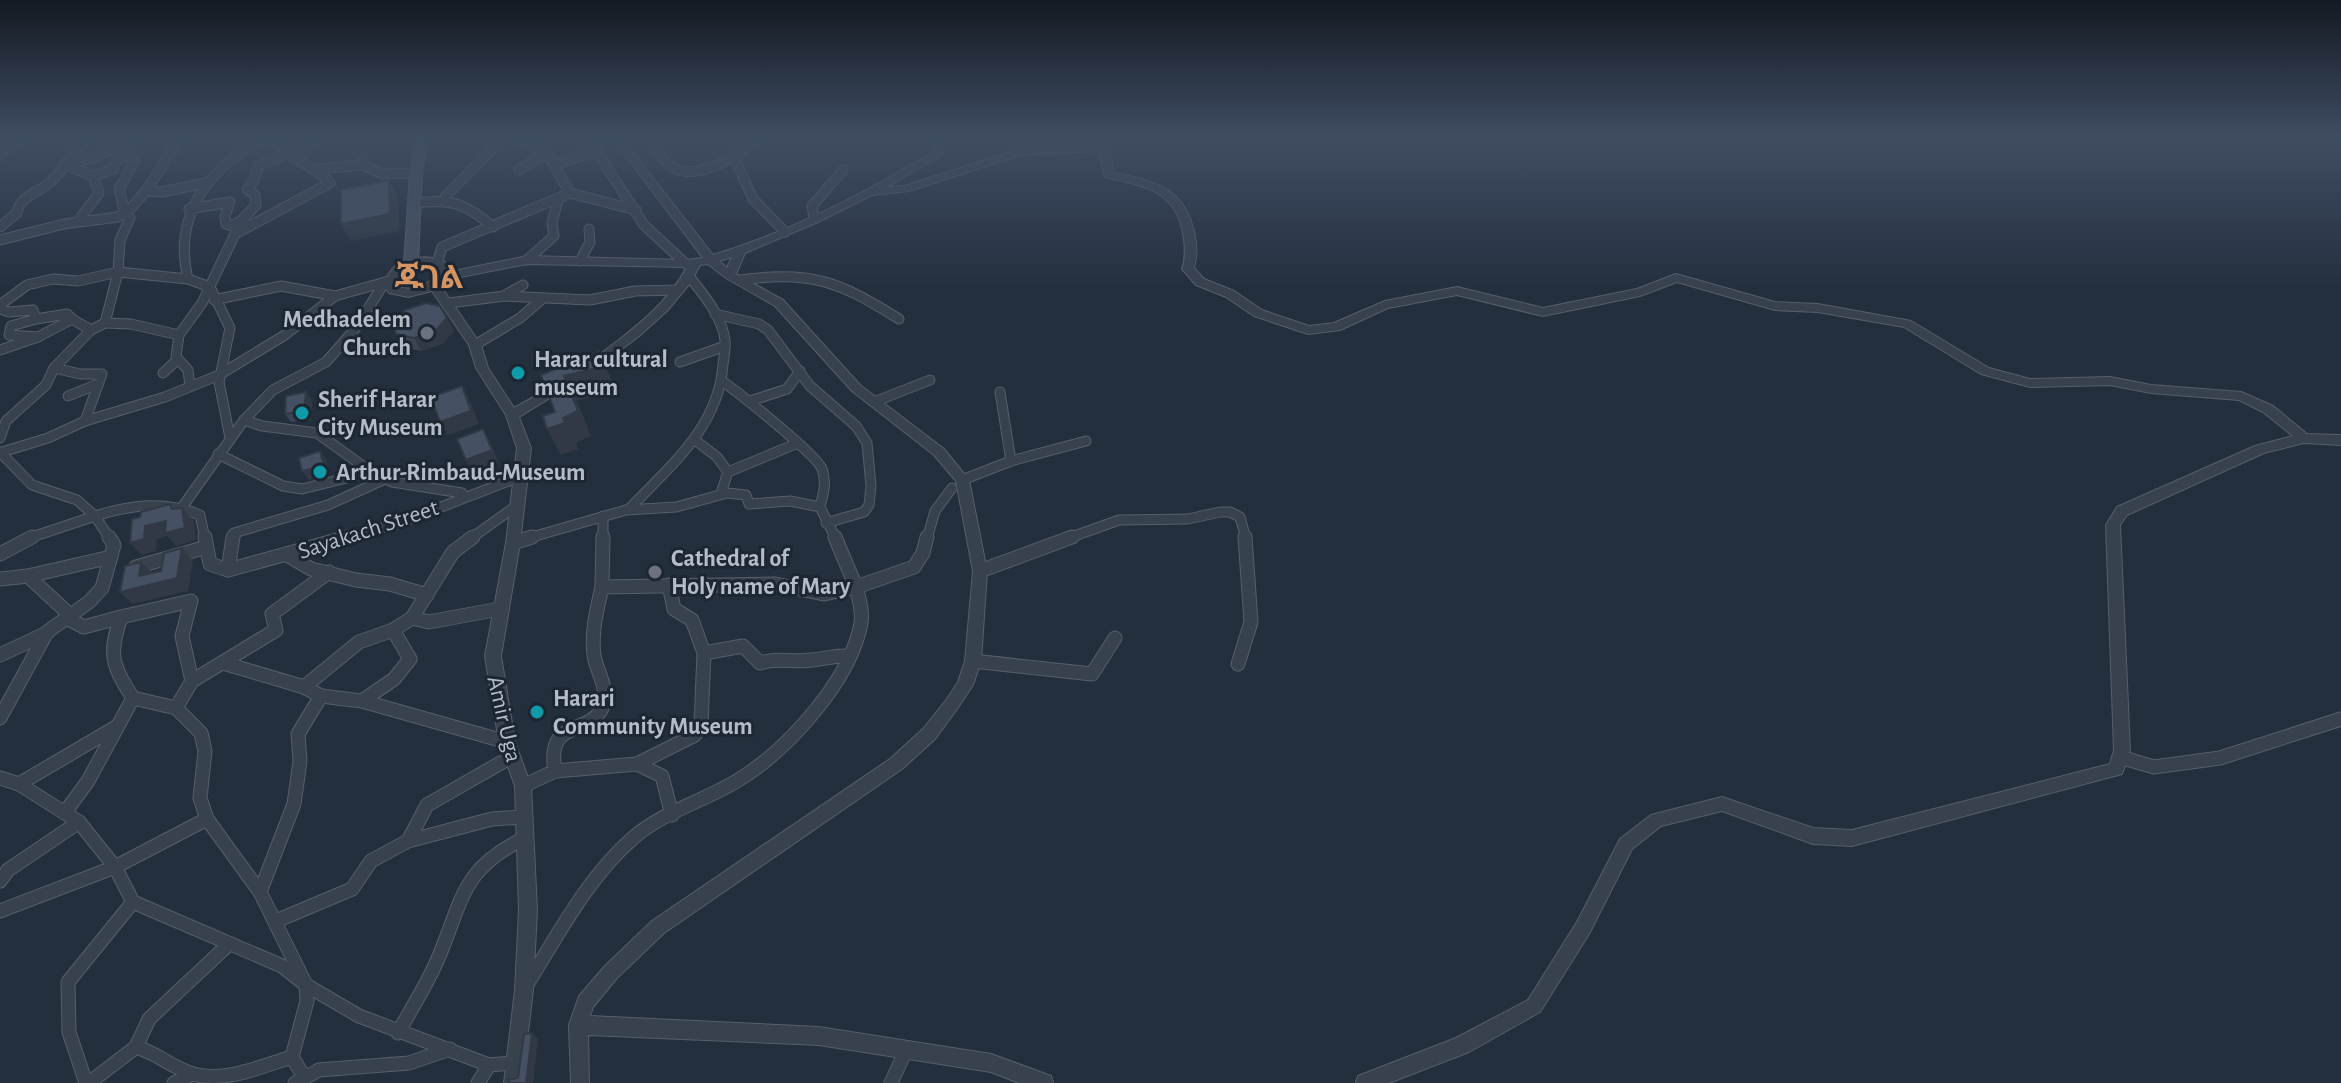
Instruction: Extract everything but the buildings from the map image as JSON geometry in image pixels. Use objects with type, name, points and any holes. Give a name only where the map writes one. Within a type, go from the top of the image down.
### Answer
[{"type":"main road","points":[[411,263],[415,189]]},
{"type":"street","points":[[0,227],[17,213],[18,206],[40,189]]},
{"type":"street","points":[[97,189],[99,193]]},
{"type":"street","points":[[78,221],[99,193],[119,189],[125,214],[130,218],[120,240],[118,272],[105,323]]},
{"type":"street","points":[[0,240],[24,237],[78,221],[104,221],[125,214],[146,191],[179,189]]},
{"type":"street","points":[[188,279],[181,259],[189,209],[202,189]]},
{"type":"street","points":[[163,373],[177,360],[179,335],[210,287],[235,234],[246,223],[256,205],[255,195],[247,189]]},
{"type":"street","points":[[189,209],[230,202],[225,216],[226,224],[232,226],[246,223],[324,189]]},
{"type":"street","points":[[445,197],[453,189]]},
{"type":"street","points":[[568,189],[570,193]]},
{"type":"street","points":[[622,189],[644,225],[690,268],[725,339],[722,381],[714,409],[695,440],[629,509]]},
{"type":"street","points":[[580,1083],[578,1025],[585,1002],[658,927],[896,764],[918,744],[965,685],[973,661],[980,571],[957,484],[939,452],[856,388],[779,303],[711,261],[656,189]]},
{"type":"street","points":[[746,189],[764,216],[785,232]]},
{"type":"street","points":[[814,218],[812,206],[827,189]]},
{"type":"street","points":[[387,281],[399,292],[417,292],[438,281],[527,260],[690,268],[785,232],[875,189]]},
{"type":"street","points":[[867,192],[906,189]]},
{"type":"street","points":[[1159,189],[1174,197],[1187,221],[1194,254],[1188,269],[1200,282],[1230,294],[1258,313],[1308,330],[1336,327],[1385,305],[1457,291],[1543,312],[1640,292],[1676,278],[1775,306],[1818,308],[1907,324],[1985,371],[2030,383],[2110,381],[2151,389],[2241,396],[2268,409],[2304,438]]},
{"type":"street","points":[[437,263],[442,247],[570,193],[636,210]]},
{"type":"street","points":[[414,204],[445,197],[467,204],[493,227]]},
{"type":"street","points":[[527,260],[554,236],[552,223],[558,199]]},
{"type":"street","points":[[580,261],[588,249],[589,229]]},
{"type":"street","points":[[735,278],[741,249]]},
{"type":"street","points":[[183,506],[244,420],[273,390],[326,362],[355,329],[397,271],[411,263],[437,263],[443,269],[438,281]]},
{"type":"street","points":[[512,415],[585,372],[633,335],[679,290],[690,268]]},
{"type":"street","points":[[36,319],[33,310],[9,312],[0,307],[27,285],[53,279],[78,281],[118,272],[188,279],[210,287]]},
{"type":"street","points":[[735,278],[768,275],[794,277],[847,288],[899,319]]},
{"type":"street","points":[[0,655],[47,632],[89,602],[102,588],[114,545],[92,510],[72,497],[38,489],[1,452],[48,438],[85,421],[165,397],[219,375],[285,335],[335,296],[387,281]]},
{"type":"street","name":"Amir Uga","points":[[438,281],[475,345],[492,388],[512,415],[524,448],[513,543],[499,609],[494,674],[509,749],[523,786],[528,910],[524,990],[513,1083]]},
{"type":"street","points":[[505,296],[523,285]]},
{"type":"street","points":[[214,300],[281,286],[335,296]]},
{"type":"street","points":[[210,287],[214,300],[228,318],[230,333],[228,351],[219,375],[230,438]]},
{"type":"street","points":[[449,303],[505,296],[590,300],[635,291],[679,290]]},
{"type":"street","points":[[475,345],[520,318],[541,300]]},
{"type":"street","points":[[38,337],[5,336],[11,326],[67,314],[91,330]]},
{"type":"street","points":[[715,314],[759,324],[768,330],[827,404],[856,423],[871,452],[869,505],[864,512],[826,523]]},
{"type":"street","points":[[0,350],[38,337],[72,319]]},
{"type":"street","points":[[0,438],[6,421],[46,385],[54,368],[91,330],[105,323],[131,324],[179,335]]},
{"type":"street","points":[[680,362],[725,346]]},
{"type":"street","points":[[177,360],[188,370],[190,386]]},
{"type":"street","points":[[54,368],[80,374],[102,374],[85,421]]},
{"type":"street","points":[[750,401],[787,389],[800,371]]},
{"type":"street","points":[[874,402],[930,380]]},
{"type":"street","points":[[524,990],[601,870],[637,835],[743,778],[775,751],[826,697],[849,656],[862,620],[851,569],[820,507],[825,488],[822,467],[750,401],[722,381]]},
{"type":"street","points":[[68,396],[98,384]]},
{"type":"street","points":[[1000,392],[1011,461]]},
{"type":"street","points":[[244,420],[262,426],[317,433],[383,480],[462,493]]},
{"type":"street","points":[[1365,1083],[1462,1045],[1534,1006],[1583,928],[1626,844],[1657,820],[1722,804],[1813,836],[1852,838],[2116,769],[2122,750],[2113,525],[2122,511],[2260,449],[2304,438],[2341,440]]},
{"type":"street","points":[[695,440],[717,457],[728,472]]},
{"type":"street","points":[[602,587],[775,584],[824,594],[856,587],[914,567],[923,553],[935,511],[957,484],[1011,461],[1086,441]]},
{"type":"street","points":[[722,490],[728,472],[798,443]]},
{"type":"street","points":[[218,454],[283,486],[302,489],[371,472]]},
{"type":"street","points":[[0,473],[12,463]]},
{"type":"street","name":"Sayakach Street","points":[[203,548],[214,567],[228,570],[397,524],[519,477]]},
{"type":"street","points":[[228,570],[234,533],[338,503],[383,480]]},
{"type":"street","points":[[513,543],[629,509],[684,505],[722,490],[746,495],[749,504],[790,501],[820,507]]},
{"type":"street","points":[[0,554],[18,542],[116,509],[183,506],[200,515],[206,526],[203,548],[136,567]]},
{"type":"street","points":[[304,687],[359,642],[393,630],[412,618],[453,552],[516,506]]},
{"type":"street","points":[[980,571],[1119,520],[1188,519],[1230,512],[1240,517],[1247,543],[1251,622],[1238,664]]},
{"type":"street","points":[[555,771],[552,747],[555,742],[582,726],[601,709],[605,696],[594,653],[602,587],[603,516]]},
{"type":"street","points":[[287,555],[311,569],[356,580],[390,584],[427,595]]},
{"type":"street","points":[[0,579],[28,576],[111,557]]},
{"type":"street","points":[[176,708],[192,681],[276,630],[272,614],[329,572]]},
{"type":"street","points":[[28,576],[35,588],[56,599],[68,616],[84,627],[191,601],[182,636],[192,681]]},
{"type":"street","points":[[523,786],[555,771],[637,764],[695,735],[701,724],[704,653],[692,620],[674,609],[669,585]]},
{"type":"street","points":[[412,618],[429,622],[499,609]]},
{"type":"street","points":[[121,617],[110,648],[112,665],[133,698],[176,708],[201,733],[205,751],[200,798],[207,819],[260,892],[306,985],[307,1001],[292,1057],[299,1079],[355,1064],[407,1064],[450,1049]]},
{"type":"street","points":[[362,701],[394,679],[410,659],[393,630]]},
{"type":"street","points":[[0,718],[47,632]]},
{"type":"street","points":[[973,661],[1092,674],[1115,638]]},
{"type":"street","points":[[704,653],[743,646],[760,663],[788,657],[808,661],[837,655],[849,656]]},
{"type":"street","points":[[223,663],[304,687],[321,696],[362,701],[509,749]]},
{"type":"street","points":[[260,892],[294,804],[300,761],[298,734],[321,696]]},
{"type":"street","points":[[66,811],[88,781],[133,698]]},
{"type":"street","points":[[2120,757],[2154,767],[2220,758],[2341,719]]},
{"type":"street","points":[[19,784],[116,727]]},
{"type":"street","points":[[408,841],[427,805],[509,749]]},
{"type":"street","points":[[637,764],[662,776],[672,815]]},
{"type":"street","points":[[0,778],[19,784],[79,822],[115,867],[133,902],[282,966],[306,985],[359,1016],[398,1033],[489,1065],[513,1063]]},
{"type":"street","points":[[276,921],[352,889],[371,861],[408,841],[492,819],[523,817]]},
{"type":"street","points":[[0,911],[115,867],[207,819]]},
{"type":"street","points":[[0,881],[8,870],[79,822]]},
{"type":"street","points":[[398,1033],[439,958],[456,907],[473,874],[498,849],[525,838]]},
{"type":"street","points":[[133,902],[68,982],[69,1032],[87,1083],[136,1047],[150,1016],[187,986],[229,944]]},
{"type":"street","points":[[578,1025],[819,1036],[991,1063],[1044,1083]]},
{"type":"street","points":[[136,1047],[156,1051],[193,1074]]},
{"type":"street","points":[[891,1083],[906,1050]]},
{"type":"street","points":[[174,1083],[193,1074],[231,1074],[292,1057]]},
{"type":"street","points":[[478,1083],[489,1065]]},
{"type":"place","name":"Medhadelem Church","points":[[427,333]]},
{"type":"place","name":"Harar cultural museum","points":[[518,373]]},
{"type":"place","name":"Sherif Harar City Museum","points":[[302,413]]},
{"type":"place","name":"Arthur-Rimbaud-Museum","points":[[320,472]]},
{"type":"place","name":"Cathedral of Holy name of Mary","points":[[655,572]]},
{"type":"place","name":"Harari Community Museum","points":[[537,712]]},
{"type":"district","name":"ጁገል","points":[[429,277]]}]
